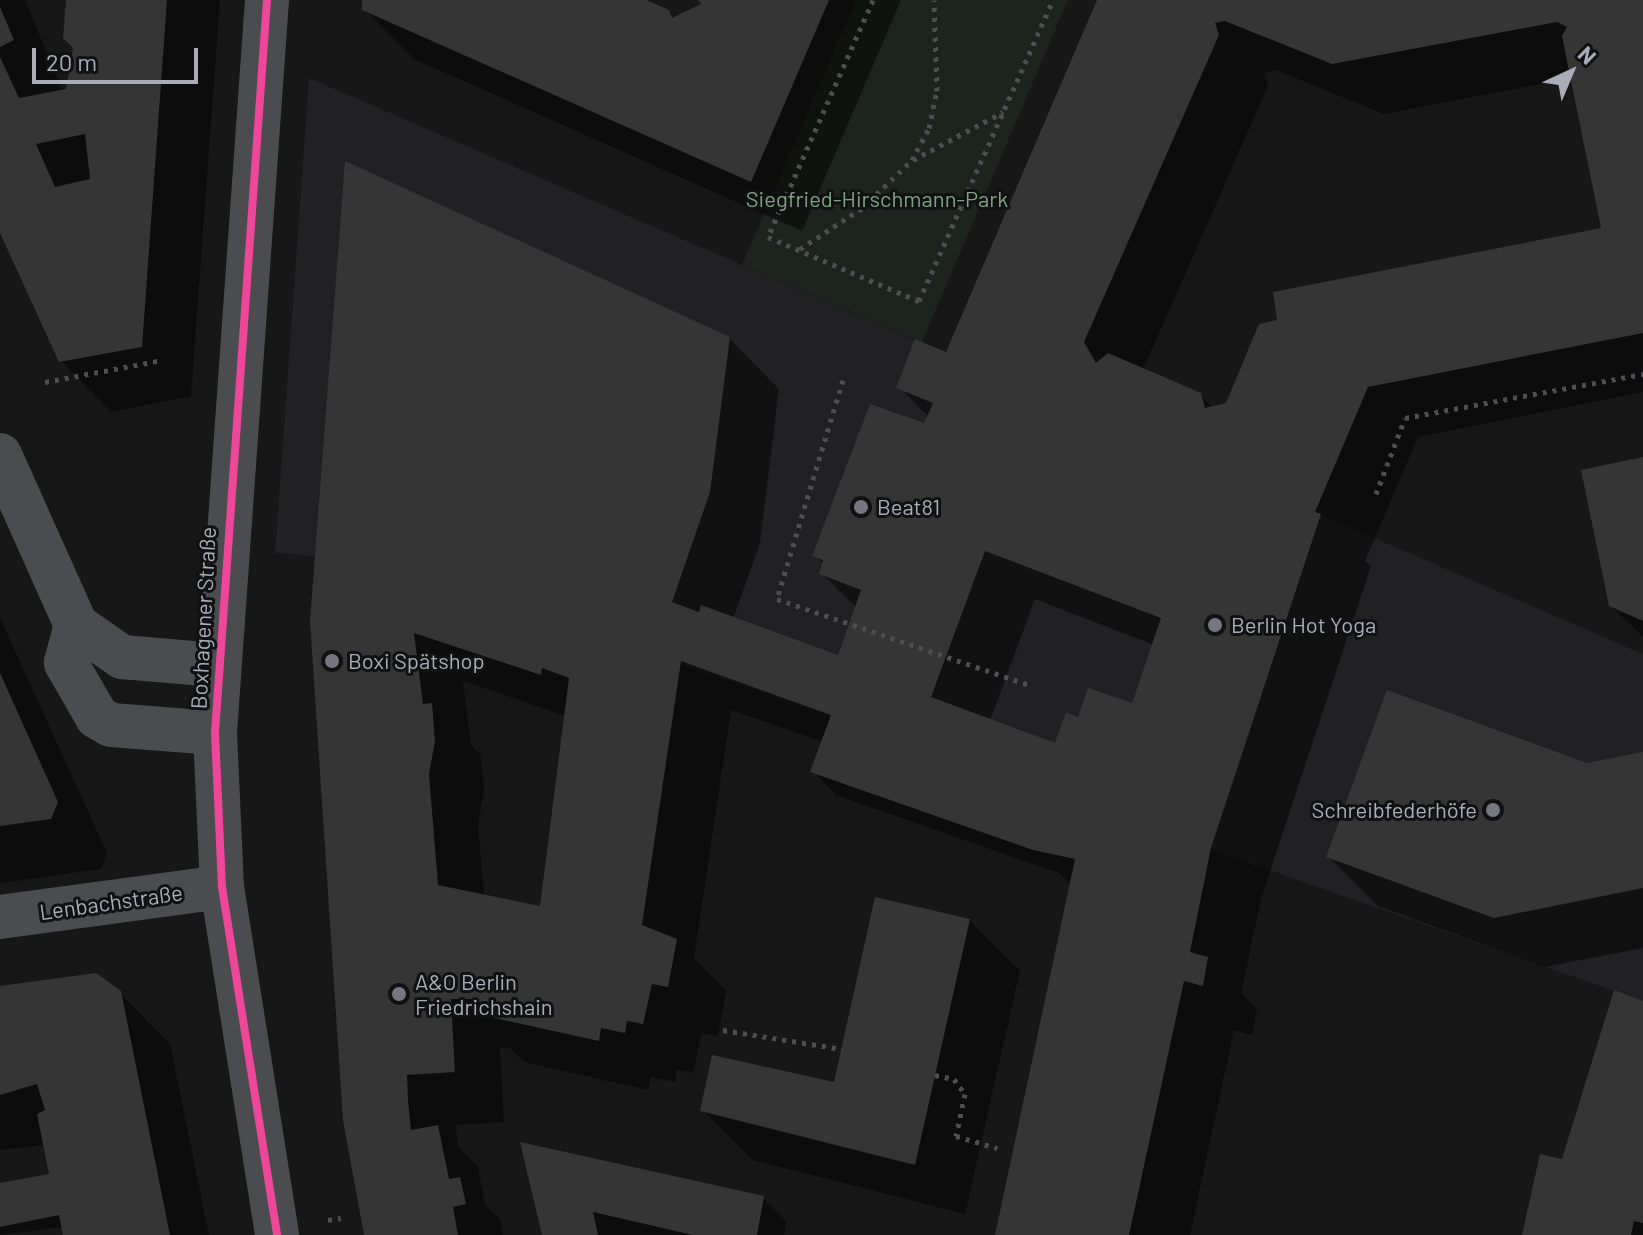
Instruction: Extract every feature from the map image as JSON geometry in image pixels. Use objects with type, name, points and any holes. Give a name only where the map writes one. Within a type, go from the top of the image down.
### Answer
[{"type":"street","name":"Boxhagener Straße","points":[[267,0],[216,665],[215,733],[222,887],[277,1235]]},
{"type":"street","points":[[0,455],[76,625],[122,657],[216,665]]},
{"type":"street","points":[[76,625],[66,663],[97,717],[111,725],[215,733]]},
{"type":"street","name":"Lenbachstraße","points":[[0,917],[222,887]]},
{"type":"path","points":[[873,0],[768,237],[919,301],[1053,0]]},
{"type":"path","points":[[912,160],[929,128],[937,91],[934,0]]},
{"type":"path","points":[[800,249],[862,208],[912,160],[1004,111]]},
{"type":"path","points":[[45,382],[162,360]]},
{"type":"path","points":[[1376,494],[1405,418],[1643,374]]},
{"type":"path","points":[[843,380],[777,599],[1030,685]]},
{"type":"path","points":[[723,1030],[841,1049]]},
{"type":"path","points":[[935,1075],[954,1079],[965,1094],[956,1136],[997,1148]]},
{"type":"path","points":[[323,1221],[341,1218]]},
{"type":"shaded area","points":[[309,78],[1643,654],[1643,1001],[390,562],[275,553]]},
{"type":"green space","name":"Siegfried-Hirschmann-Park","points":[[856,0],[1068,0],[922,342],[742,265]]},
{"type":"building","points":[[66,0],[167,0],[142,347],[59,362],[0,233],[0,57],[19,98],[66,89],[73,48],[63,38]],"holes":[[[85,134],[90,179],[55,187],[36,144]]]},
{"type":"building","points":[[362,0],[646,0],[669,10],[672,18],[701,4],[698,0],[829,0],[751,182],[362,10]]},
{"type":"building","points":[[1097,0],[1643,0],[1643,333],[1368,387],[1315,512],[1321,514],[1211,848],[1190,952],[1208,957],[1203,986],[1184,981],[1129,1235],[995,1235],[1075,859],[1033,850],[810,772],[831,715],[681,661],[642,925],[677,939],[668,987],[652,984],[643,1024],[627,1021],[625,1033],[601,1028],[599,1041],[472,1013],[471,999],[451,999],[455,1072],[407,1075],[411,1130],[438,1125],[449,1179],[460,1177],[466,1204],[453,1207],[458,1235],[364,1235],[343,1120],[310,621],[345,161],[730,337],[710,492],[672,602],[699,612],[701,605],[838,655],[861,590],[819,574],[823,560],[812,556],[870,404],[924,423],[933,403],[896,388],[915,339],[946,352]],"holes":[[[1225,21],[1332,64],[1557,22],[1567,27],[1562,36],[1601,228],[1273,292],[1277,320],[1259,324],[1226,403],[1205,408],[1201,393],[1108,353],[1096,363],[1084,342],[1219,35],[1215,23]],[[985,551],[1161,618],[1132,703],[1088,688],[1078,717],[1066,712],[1055,743],[931,697]],[[414,633],[541,675],[542,668],[569,678],[540,906],[438,885],[429,774],[435,741],[432,703],[423,704]]]},
{"type":"building","points":[[0,7],[14,40],[0,47]]},
{"type":"building","points":[[1643,457],[1643,621],[1609,606],[1581,470]]},
{"type":"building","points":[[0,673],[58,802],[51,819],[0,826]]},
{"type":"building","name":"Schreibfederhöfe","points":[[1387,690],[1587,763],[1643,752],[1643,888],[1494,918],[1326,857]]},
{"type":"building","points":[[875,897],[970,919],[915,1165],[700,1111],[712,1055],[834,1082]]},
{"type":"building","points":[[96,973],[121,991],[170,1235],[63,1235],[59,1215],[0,1227],[0,1183],[49,1174],[37,1114],[45,1110],[37,1084],[0,1095],[0,986]]},
{"type":"building","points":[[1614,990],[1643,1001],[1643,1223],[1634,1221],[1631,1235],[1522,1235],[1540,1154],[1562,1159]]},
{"type":"building","points":[[520,1142],[764,1196],[757,1235],[693,1235],[593,1212],[598,1235],[542,1235]]},
{"type":"tram line","points":[[253,0],[204,733],[211,888],[240,1132],[259,1235]]},
{"type":"cycle path","points":[[267,0],[215,733],[222,887],[277,1235]]},
{"type":"place","name":"Beat81","points":[[861,507]]},
{"type":"place","name":"Berlin Hot Yoga","points":[[1215,625]]},
{"type":"place","name":"Boxi Spätshop","points":[[332,661]]},
{"type":"place","name":"Schreibfederhöfe","points":[[1493,810]]},
{"type":"place","name":"A&O Berlin Friedrichshain","points":[[399,994]]}]
